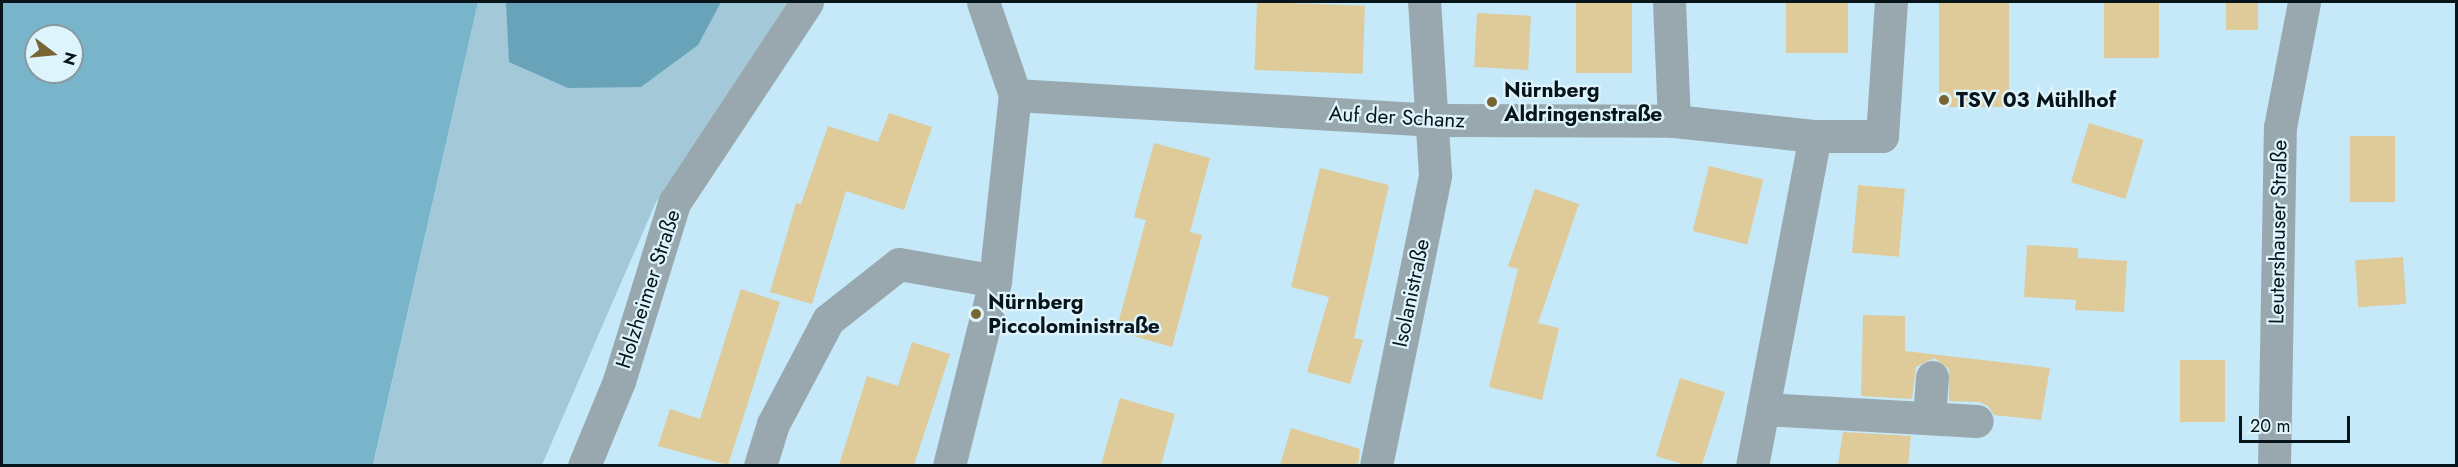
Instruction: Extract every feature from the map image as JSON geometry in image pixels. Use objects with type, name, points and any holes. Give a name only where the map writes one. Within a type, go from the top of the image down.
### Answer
[{"type":"street","name":"Holzheimer Straße","points":[[584,465],[619,381],[674,203],[807,2]]},
{"type":"street","points":[[949,465],[995,281],[1015,95],[984,2]]},
{"type":"street","name":"Isolanistraße","points":[[1376,465],[1435,175],[1434,120],[1424,2]]},
{"type":"street","points":[[1669,2],[1674,121]]},
{"type":"street","name":"Auf der Schanz","points":[[1015,95],[1434,120],[1674,121],[1815,136],[1882,136],[1891,2]]},
{"type":"street","name":"Leutershauser Straße","points":[[2274,465],[2280,127],[2304,2]]},
{"type":"street","points":[[1752,465],[1815,136]]},
{"type":"street","points":[[760,465],[773,424],[828,320],[899,264],[995,281]]},
{"type":"street","points":[[1929,418],[1932,377]]},
{"type":"street","points":[[1763,410],[1977,421]]},
{"type":"shaded area","points":[[2,2],[478,2],[373,465],[2,465]]},
{"type":"shaded area","points":[[478,2],[800,2],[656,202],[542,465],[373,466]]},
{"type":"shaded area","points":[[506,2],[721,2],[698,45],[641,87],[568,88],[509,62]]},
{"type":"building","points":[[1257,2],[1365,6],[1363,74],[1255,70]]},
{"type":"building","points":[[1576,2],[1632,2],[1632,73],[1576,73]]},
{"type":"building","points":[[1786,2],[1848,2],[1848,53],[1786,53]]},
{"type":"building","points":[[1939,2],[2009,2],[2009,107],[1939,107]]},
{"type":"building","points":[[2104,2],[2159,2],[2159,58],[2104,58]]},
{"type":"building","points":[[2226,2],[2258,2],[2258,30],[2226,30]]},
{"type":"building","points":[[1477,13],[1531,16],[1528,70],[1474,67]]},
{"type":"building","points":[[889,113],[932,127],[904,210],[846,191],[812,304],[770,292],[796,203],[801,204],[828,126],[878,142]]},
{"type":"building","points":[[2089,123],[2144,140],[2125,199],[2071,182]]},
{"type":"building","points":[[2350,136],[2395,136],[2395,202],[2350,202]]},
{"type":"building","points":[[1154,143],[1210,158],[1190,232],[1202,235],[1172,347],[1116,331],[1146,220],[1134,217]]},
{"type":"building","points":[[1709,166],[1763,180],[1747,245],[1693,231]]},
{"type":"building","points":[[1320,168],[1389,185],[1354,338],[1363,340],[1350,384],[1307,372],[1329,297],[1291,287]]},
{"type":"building","points":[[1858,185],[1905,189],[1899,257],[1852,253]]},
{"type":"building","points":[[1535,189],[1579,204],[1538,323],[1559,328],[1542,400],[1489,387],[1518,269],[1508,266]]},
{"type":"building","points":[[2027,245],[2078,248],[2078,258],[2127,261],[2124,312],[2075,310],[2076,300],[2024,297]]},
{"type":"building","points":[[2403,257],[2406,304],[2358,307],[2355,260]]},
{"type":"building","points":[[741,289],[780,302],[728,465],[658,446],[670,409],[700,419]]},
{"type":"building","points":[[1863,315],[1905,316],[1905,351],[2050,368],[2041,420],[1994,415],[1988,406],[1979,402],[1949,401],[1949,369],[1934,358],[1916,367],[1912,399],[1861,396]]},
{"type":"building","points":[[912,342],[950,354],[914,465],[839,465],[867,376],[898,386]]},
{"type":"building","points":[[2180,360],[2225,360],[2225,422],[2180,422]]},
{"type":"building","points":[[1680,378],[1725,392],[1702,465],[1686,465],[1656,456]]},
{"type":"building","points":[[1120,398],[1175,414],[1161,465],[1101,465]]},
{"type":"building","points":[[1291,428],[1360,449],[1358,465],[1280,465]]},
{"type":"building","points":[[1843,432],[1911,436],[1908,465],[1838,465]]},
{"type":"place","name":"TSV 03 Mühlhof","points":[[1944,100]]},
{"type":"place","name":"Nürnberg Aldringenstraße","points":[[1492,102]]},
{"type":"place","name":"Nürnberg Piccoloministraße","points":[[976,314]]}]
